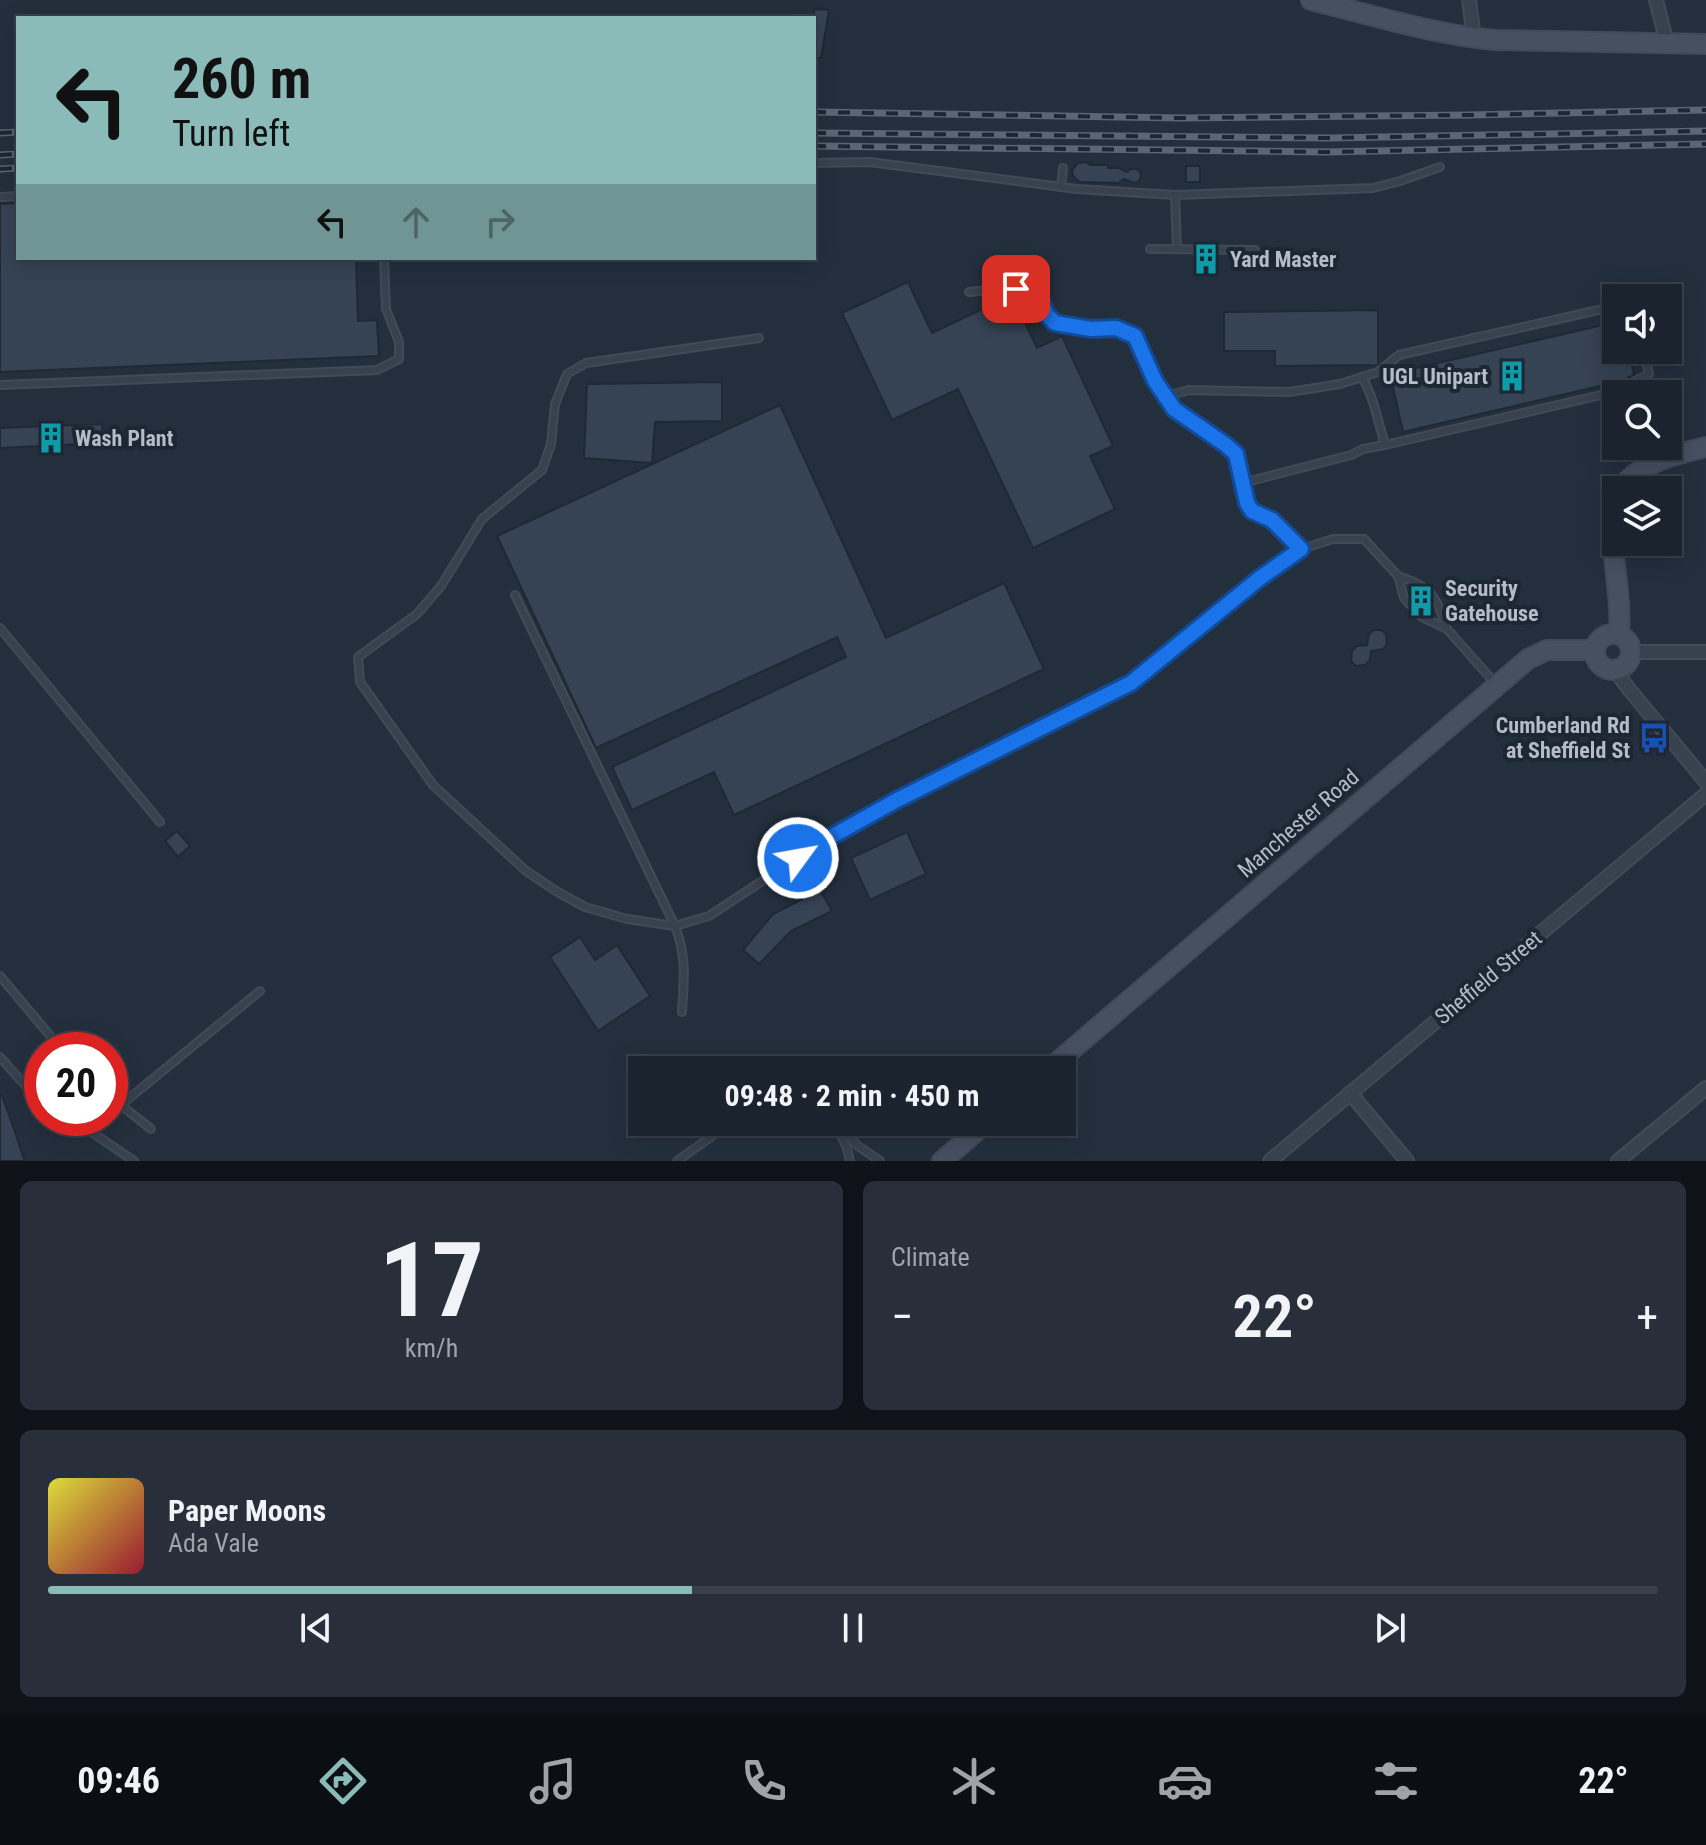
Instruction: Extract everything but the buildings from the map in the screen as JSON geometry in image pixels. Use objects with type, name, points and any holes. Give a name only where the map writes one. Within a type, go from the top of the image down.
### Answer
[{"type":"main road","points":[[1311,0],[1427,30],[1474,38],[1706,44]]},
{"type":"main road","points":[[1632,476],[1650,463],[1706,447]]},
{"type":"main road","points":[[1614,556],[1621,613],[1619,634]]},
{"type":"main road","points":[[1612,633],[1628,641],[1632,652],[1627,664],[1615,670],[1603,667],[1595,650],[1600,639],[1612,633]]},
{"type":"main road","name":"Manchester Road","points":[[1064,1056],[1496,685],[1538,653],[1595,650]]},
{"type":"main road","points":[[942,1160],[970,1136]]},
{"type":"street","points":[[1469,0],[1474,38]]},
{"type":"street","points":[[1656,0],[1667,43]]},
{"type":"street","points":[[1632,652],[1706,652]]},
{"type":"street","points":[[1615,670],[1706,782]]},
{"type":"street","name":"Sheffield Street","points":[[1270,1161],[1706,794]]},
{"type":"street","points":[[1618,1161],[1706,1088]]},
{"type":"street","points":[[1350,1093],[1407,1161]]},
{"type":"lane","points":[[816,163],[870,162],[1061,187],[1175,195],[1373,188],[1440,167]]},
{"type":"lane","points":[[1061,187],[1063,168]]},
{"type":"lane","points":[[1175,195],[1177,249]]},
{"type":"lane","points":[[1150,249],[1255,250]]},
{"type":"lane","points":[[0,385],[377,370],[399,359],[399,342],[386,309],[384,260]]},
{"type":"lane","points":[[969,292],[1016,289],[1033,293],[1055,323],[1091,329],[1116,328],[1135,336],[1155,381],[1174,409],[1236,454],[1247,503],[1252,511],[1272,520],[1301,549]]},
{"type":"lane","points":[[1166,396],[1189,390],[1289,392],[1340,384],[1378,372],[1399,355],[1602,309]]},
{"type":"lane","points":[[759,338],[586,363],[567,374],[555,404],[551,444],[542,470],[482,519],[441,586],[417,614],[358,657],[360,682],[433,785],[526,871],[585,907],[627,919],[675,926],[709,916],[820,843],[897,800],[1131,683],[1260,578],[1301,549],[1333,539],[1364,539],[1398,576],[1404,598],[1422,617],[1447,629]]},
{"type":"lane","points":[[1242,483],[1351,455],[1363,449],[1601,395],[1649,374],[1647,364]]},
{"type":"lane","points":[[1362,377],[1375,406],[1385,445]]},
{"type":"lane","points":[[1398,576],[1421,584],[1439,605],[1447,629],[1496,685]]},
{"type":"lane","points":[[515,595],[675,926],[683,947],[682,1012]]},
{"type":"lane","points":[[0,628],[160,822]]},
{"type":"lane","points":[[0,976],[47,1032]]},
{"type":"lane","points":[[128,1099],[260,991]]},
{"type":"lane","points":[[0,1057],[24,1084]]},
{"type":"lane","points":[[128,1111],[151,1129]]},
{"type":"lane","points":[[97,1136],[134,1161]]},
{"type":"lane","points":[[677,1161],[712,1136]]},
{"type":"lane","points":[[842,1136],[850,1161]]},
{"type":"lane","points":[[848,1136],[880,1161]]},
{"type":"railway","points":[[816,112],[1180,118],[1706,110]]},
{"type":"railway","points":[[816,133],[1330,138],[1706,131]]},
{"type":"railway","points":[[0,133],[16,132]]},
{"type":"railway","points":[[816,146],[1327,152],[1706,144]]},
{"type":"railway","points":[[0,155],[16,154]]},
{"type":"railway","points":[[0,169],[16,168]]},
{"type":"place","name":"Yard Master","points":[[1206,259]]},
{"type":"place","name":"UGL Unipart","points":[[1512,376]]},
{"type":"place","name":"Wash Plant","points":[[51,438]]},
{"type":"place","name":"Security Gatehouse","points":[[1421,601]]},
{"type":"place","name":"Cumberland Rd at Sheffield St","points":[[1654,738]]},
{"type":"route","points":[[798,858],[897,800],[1131,683],[1260,578],[1301,549],[1272,520],[1252,511],[1247,503],[1236,454],[1174,409],[1155,381],[1135,336],[1116,328],[1091,329],[1055,323],[1047,315],[1040,299],[1033,293],[1016,289]]}]
